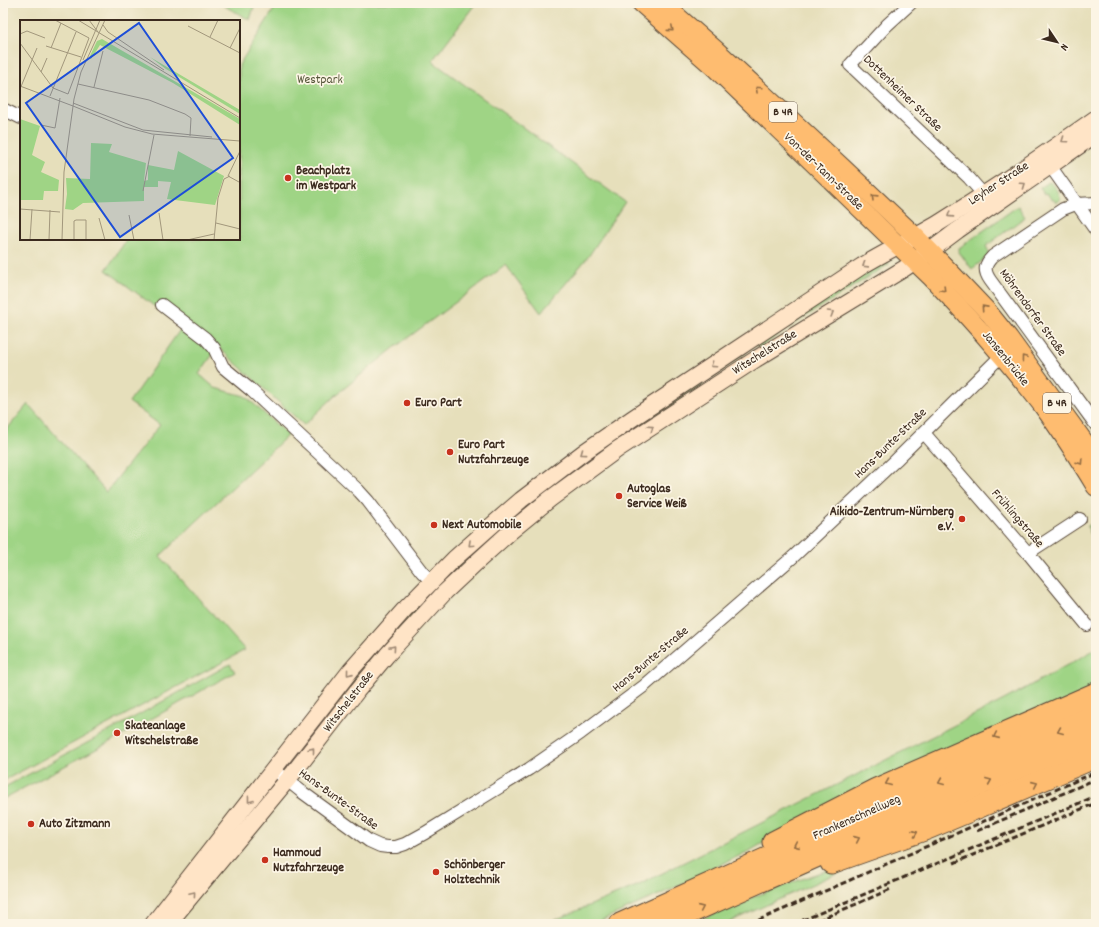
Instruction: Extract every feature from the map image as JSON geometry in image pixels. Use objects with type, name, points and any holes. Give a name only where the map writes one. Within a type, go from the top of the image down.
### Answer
[{"type":"highway","points":[[673,900],[703,877],[876,788],[1096,693]]},
{"type":"highway","name":"Frankenschnellweg","points":[[620,924],[878,808],[1096,715]]},
{"type":"highway","name":"Frankenschnellweg","points":[[665,924],[942,801],[1096,735]]},
{"type":"highway","points":[[744,888],[814,869],[876,848],[976,809],[1096,757]]},
{"type":"main road","name":"Von-der-Tann-Straße","points":[[641,3],[716,69],[915,261]]},
{"type":"main road","name":"Von-der-Tann-Straße","points":[[662,3],[754,85],[930,251]]},
{"type":"main road","name":"Jansenbrücke","points":[[930,251],[999,325],[1070,433],[1096,487]]},
{"type":"main road","name":"Jansenbrücke","points":[[915,261],[956,303],[1002,355],[1042,406],[1096,458]]},
{"type":"street","name":"Dottenheimer Straße","points":[[911,3],[887,25],[850,65],[969,178],[987,201]]},
{"type":"street","points":[[3,109],[20,118]]},
{"type":"street","name":"Leyher Straße","points":[[1046,161],[1096,118]]},
{"type":"street","name":"Leyher Straße","points":[[915,261],[930,251],[987,201],[1046,161],[1096,134]]},
{"type":"street","points":[[1046,161],[1096,231]]},
{"type":"street","name":"Leyher Straße","points":[[898,245],[939,223],[987,201]]},
{"type":"street","points":[[1076,204],[1096,204]]},
{"type":"street","name":"Möhrendorfer Straße","points":[[1076,204],[1063,209],[993,256],[988,262],[986,275],[1096,425]]},
{"type":"street","name":"Witschelstraße","points":[[153,924],[334,691],[369,649],[431,581],[490,527],[560,469],[608,435],[844,278],[898,245]]},
{"type":"street","name":"Witschelstraße","points":[[168,924],[287,780],[380,663],[445,592],[502,538],[550,499],[618,449],[756,359],[915,261]]},
{"type":"street","points":[[162,305],[205,338],[214,348],[223,367],[252,391],[358,490],[422,572],[431,581]]},
{"type":"street","points":[[746,343],[756,359]]},
{"type":"street","name":"Hans-Bunte-Straße","points":[[274,769],[302,792],[369,841],[380,846],[388,847],[396,847],[405,844],[529,769],[581,733],[644,686],[793,556],[924,433],[1002,355]]},
{"type":"street","name":"Frühlingstraße","points":[[924,433],[1028,553],[1087,625]]},
{"type":"street","points":[[608,435],[618,449]]},
{"type":"street","points":[[540,485],[550,499]]},
{"type":"street","points":[[1028,553],[1080,519]]},
{"type":"green space","points":[[219,3],[255,3],[250,20]]},
{"type":"green space","name":"Westpark","points":[[278,3],[476,3],[432,61],[625,202],[588,257],[541,313],[506,265],[394,348],[336,395],[304,425],[218,347],[199,374],[215,388],[245,396],[288,435],[160,556],[245,650],[3,781],[3,434],[28,404],[106,492],[160,425],[129,402],[182,327],[106,270],[126,240],[240,240],[240,63]]},
{"type":"green space","points":[[1049,182],[1055,187],[1060,195],[1060,200],[1056,203],[1047,193],[1044,194],[1040,188]]},
{"type":"green space","points":[[1018,206],[1025,217],[986,246],[989,252],[987,257],[972,269],[959,252],[959,248]]},
{"type":"green space","points":[[885,259],[889,264],[787,328],[763,346],[759,347],[755,345]]},
{"type":"green space","points":[[746,351],[746,353],[704,381],[697,390],[632,432],[623,433]]},
{"type":"green space","points":[[539,494],[541,497],[457,573],[451,571]]},
{"type":"green space","points":[[1096,522],[1096,545],[1087,526]]},
{"type":"green space","points":[[445,578],[447,581],[333,709],[340,697],[379,645]]},
{"type":"green space","points":[[1096,649],[1096,688],[778,834],[753,849],[698,876],[593,924],[545,924],[639,885],[1004,700]]},
{"type":"green space","name":"Skateanlage Witschelstraße","points":[[230,664],[235,672],[119,737],[3,799],[3,788]]},
{"type":"green space","points":[[862,857],[870,858],[725,924],[691,924],[742,901]]},
{"type":"railway","points":[[750,924],[1096,772]]},
{"type":"railway","points":[[977,831],[1096,779]]},
{"type":"railway","points":[[794,924],[1096,796]]},
{"type":"railway","points":[[954,863],[1096,803]]},
{"type":"railway","points":[[810,924],[891,889]]},
{"type":"place","name":"Beachplatz im Westpark","points":[[288,178]]},
{"type":"place","name":"Euro Part","points":[[407,403]]},
{"type":"place","name":"Euro Part Nutzfahrzeuge","points":[[450,452]]},
{"type":"place","name":"Autoglas Service Weiß","points":[[619,496]]},
{"type":"place","name":"Aikido-Zentrum-Nürnberg e.V.","points":[[962,519]]},
{"type":"place","name":"Next Automobile","points":[[434,525]]},
{"type":"place","name":"Skateanlage Witschelstraße","points":[[117,733]]},
{"type":"place","name":"Auto Zitzmann","points":[[31,824]]},
{"type":"place","name":"Hammoud Nutzfahrzeuge","points":[[265,860]]},
{"type":"place","name":"Schönberger Holztechnik","points":[[436,872]]}]
